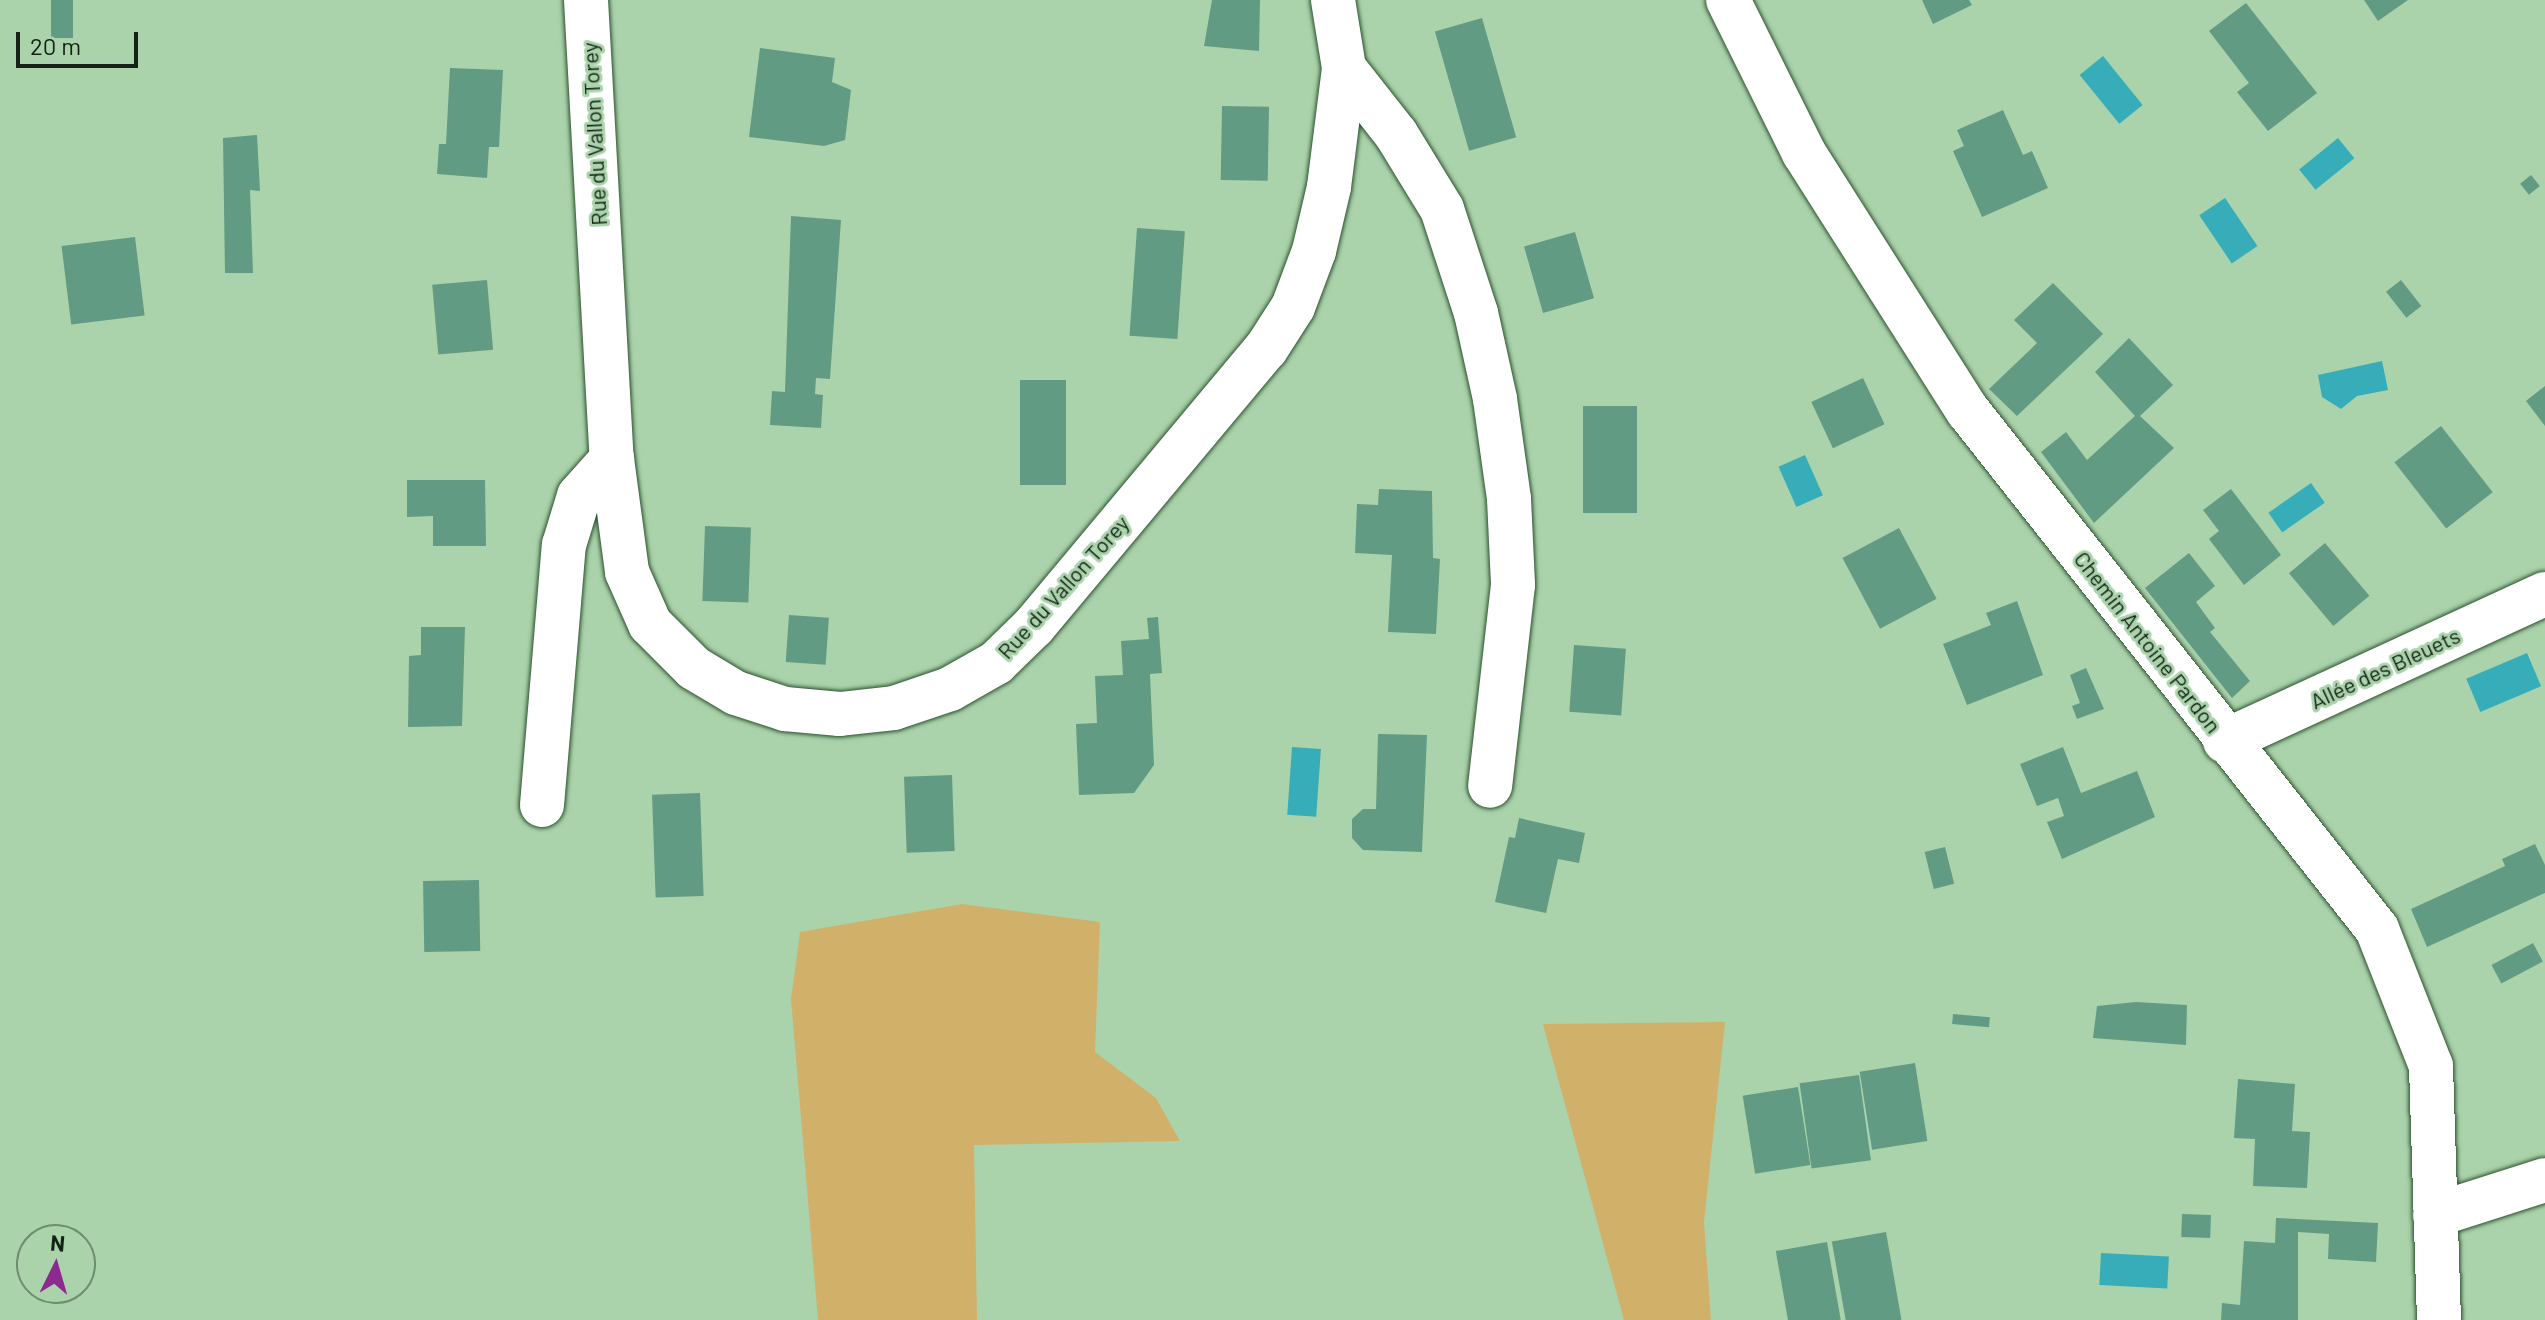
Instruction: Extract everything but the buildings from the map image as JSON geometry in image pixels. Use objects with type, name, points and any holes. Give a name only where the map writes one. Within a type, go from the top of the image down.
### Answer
[{"type":"street","name":"Rue du Vallon Torey","points":[[586,0],[612,459],[627,572],[650,624],[694,668],[736,693],[785,709],[840,714],[894,708],[950,689],[996,663],[1034,626],[1266,349],[1293,307],[1314,251],[1329,187],[1344,68],[1333,0]]},
{"type":"street","name":"Chemin Antoine Pardon","points":[[1728,0],[1804,153],[1968,411],[2225,741],[2377,929],[2431,1066],[2439,1320]]},
{"type":"street","name":"Rue du Vallon Torey","points":[[1344,68],[1396,134],[1442,209],[1476,313],[1495,399],[1509,499],[1513,585],[1490,786]]},
{"type":"street","points":[[542,805],[564,545],[579,496],[612,459]]},
{"type":"street","name":"Allée des Bleuets","points":[[2225,741],[2545,594]]},
{"type":"street","points":[[2435,1215],[2545,1180]]},
{"type":"shaded area","points":[[962,904],[1100,922],[1095,1052],[1156,1098],[1180,1141],[974,1145],[977,1320],[818,1320],[791,999],[800,932]]},
{"type":"shaded area","points":[[1725,1022],[1704,1222],[1711,1320],[1624,1320],[1543,1024]]},
{"type":"water","points":[[2103,56],[2143,105],[2119,124],[2080,75]]},
{"type":"water","points":[[2338,138],[2354,158],[2316,190],[2299,169]]},
{"type":"water","points":[[2225,198],[2257,246],[2232,263],[2199,215]]},
{"type":"water","points":[[2382,361],[2388,390],[2357,396],[2341,409],[2322,397],[2318,375]]},
{"type":"water","points":[[1805,455],[1823,495],[1796,507],[1779,467]]},
{"type":"water","points":[[2311,483],[2325,503],[2282,532],[2268,513]]},
{"type":"water","points":[[2527,653],[2541,686],[2480,712],[2466,679]]},
{"type":"water","points":[[1292,747],[1321,749],[1316,817],[1287,815]]},
{"type":"water","points":[[2101,1253],[2169,1257],[2167,1289],[2099,1285]]}]
